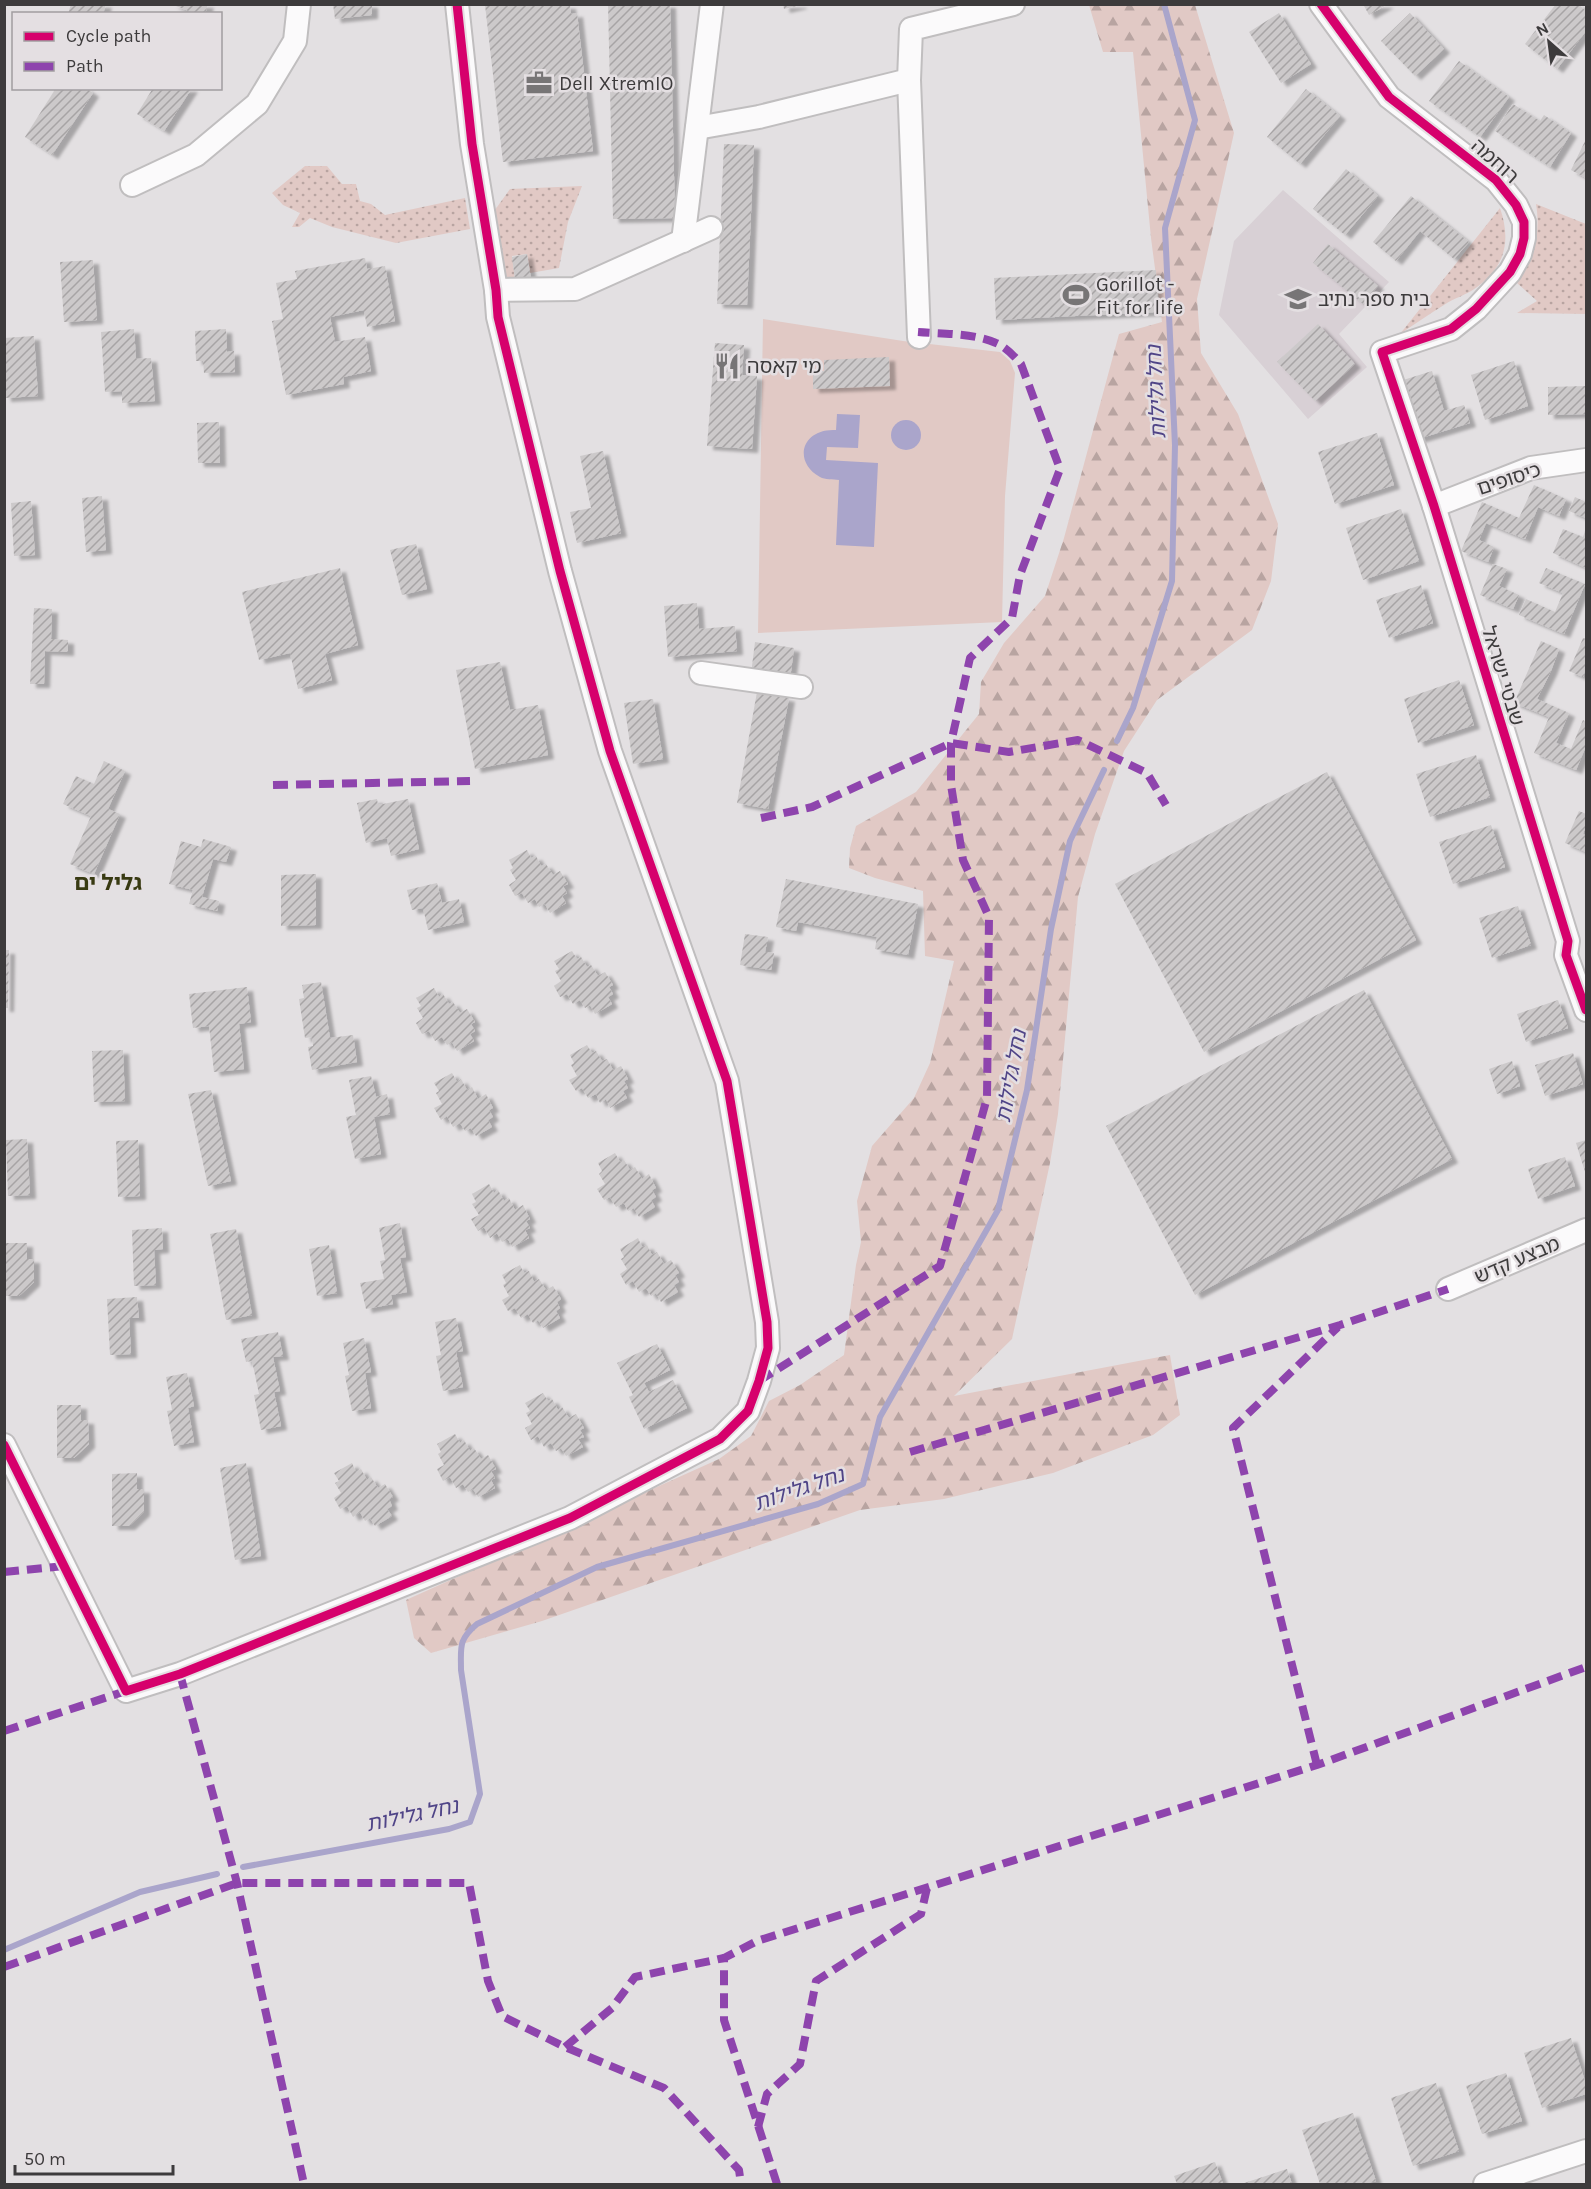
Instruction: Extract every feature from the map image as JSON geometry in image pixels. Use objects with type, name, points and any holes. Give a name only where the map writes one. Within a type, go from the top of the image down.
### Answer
[{"type":"street","points":[[132,185],[196,155],[257,104],[295,41],[299,4]]},
{"type":"street","points":[[4,1445],[106,1651],[134,1688],[180,1674],[570,1518],[720,1439],[748,1411],[759,1381],[768,1348],[767,1322],[727,1081],[610,751],[560,572],[498,317],[496,290],[472,144],[457,4]]},
{"type":"street","points":[[683,241],[712,4]]},
{"type":"street","points":[[919,337],[909,80],[911,29],[1013,4]]},
{"type":"street","name":"רוחמה","points":[[1321,4],[1389,98],[1496,180],[1516,205],[1524,222],[1524,238],[1520,254],[1510,272],[1494,292],[1476,309],[1451,329],[1382,352]]},
{"type":"street","points":[[697,128],[759,117],[909,80]]},
{"type":"street","points":[[496,290],[575,289],[711,228]]},
{"type":"street","name":"שבטי ישראל","points":[[1382,352],[1577,945],[1566,955],[1587,1010]]},
{"type":"street","name":"כיסופים","points":[[1434,506],[1531,468],[1587,460]]},
{"type":"street","points":[[701,673],[801,687]]},
{"type":"street","name":"מבצע קדש","points":[[1448,1289],[1587,1230]]},
{"type":"street","points":[[1485,2184],[1587,2151]]},
{"type":"shaded area","name":"בית ספר נתיב","points":[[1283,190],[1389,282],[1339,334],[1367,367],[1308,419],[1219,315],[1234,241]]},
{"type":"shaded area","points":[[837,414],[860,415],[858,448],[827,447],[826,460],[878,463],[874,547],[836,545],[839,480],[820,477],[806,463],[805,447],[809,440],[815,434],[836,430]]},
{"type":"shaded area","points":[[906,420],[916,425],[921,435],[916,445],[906,450],[896,445],[891,435],[896,425]]},
{"type":"green space","points":[[1089,5],[1195,5],[1234,133],[1197,299],[1201,353],[1238,414],[1278,524],[1271,581],[1252,630],[1157,700],[1124,751],[1095,834],[1078,897],[1058,1114],[1050,1163],[1012,1339],[954,1396],[1170,1355],[1180,1415],[1153,1435],[1053,1473],[944,1499],[860,1510],[542,1621],[431,1653],[414,1638],[406,1600],[719,1459],[751,1436],[769,1401],[800,1385],[844,1355],[861,1242],[857,1201],[872,1146],[914,1098],[930,1063],[954,961],[925,956],[923,891],[875,878],[849,868],[850,848],[856,826],[916,792],[979,714],[981,682],[1004,643],[1045,596],[1064,538],[1119,334],[1162,322],[1151,238],[1133,52],[1103,52]]},
{"type":"green space","points":[[305,166],[327,166],[342,184],[356,184],[360,201],[371,204],[385,215],[465,198],[470,229],[396,243],[332,227],[310,218],[299,227],[292,227],[300,213],[283,205],[272,193]]},
{"type":"green space","points":[[582,186],[568,222],[559,268],[530,273],[527,254],[512,256],[516,288],[504,282],[487,221],[510,189]]},
{"type":"green space","points":[[1536,204],[1586,224],[1586,314],[1517,313],[1537,301],[1517,283],[1528,264],[1535,245],[1538,225]]},
{"type":"green space","points":[[1500,208],[1505,231],[1504,252],[1487,279],[1473,290],[1400,334]]},
{"type":"green space","points":[[763,319],[903,341],[1000,352],[1010,361],[1015,373],[1005,496],[1002,622],[758,633]]},
{"type":"building","points":[[71,4],[106,4],[104,12],[69,12]]},
{"type":"building","points":[[171,4],[208,4],[206,12],[191,12]]},
{"type":"building","points":[[333,4],[372,4],[372,15],[335,19]]},
{"type":"building","points":[[608,4],[670,4],[675,218],[613,219]]},
{"type":"building","points":[[783,4],[801,4],[801,5],[784,9]]},
{"type":"building","points":[[1363,4],[1388,4],[1369,15]]},
{"type":"building","points":[[1556,4],[1578,4],[1586,11],[1586,31],[1557,69],[1525,44]]},
{"type":"building","points":[[485,5],[570,5],[571,14],[577,13],[593,151],[503,162]]},
{"type":"building","points":[[1279,13],[1311,64],[1281,83],[1249,32]]},
{"type":"building","points":[[1410,13],[1444,49],[1415,76],[1381,41]]},
{"type":"building","points":[[1459,61],[1509,97],[1480,137],[1429,101]]},
{"type":"building","points":[[1306,89],[1340,116],[1300,164],[1267,137]]},
{"type":"building","points":[[55,90],[89,90],[93,93],[52,155],[25,137]]},
{"type":"building","points":[[152,90],[191,90],[164,131],[137,114]]},
{"type":"building","points":[[1513,104],[1540,121],[1544,115],[1571,133],[1550,167],[1495,131]]},
{"type":"building","points":[[1586,139],[1586,178],[1571,170]]},
{"type":"building","points":[[724,144],[754,145],[747,305],[717,304]]},
{"type":"building","points":[[1346,169],[1378,196],[1345,235],[1313,209]]},
{"type":"building","points":[[1411,196],[1469,242],[1454,259],[1420,231],[1396,261],[1373,242]]},
{"type":"building","points":[[1328,244],[1378,286],[1363,304],[1313,263]]},
{"type":"building","points":[[527,254],[532,285],[516,288],[512,257]]},
{"type":"building","points":[[365,258],[367,269],[385,266],[395,321],[367,327],[364,310],[330,317],[335,342],[365,337],[371,371],[343,377],[344,384],[286,395],[272,321],[283,319],[276,283],[297,279],[295,271]]},
{"type":"building","points":[[93,260],[97,320],[64,322],[60,262]]},
{"type":"building","name":"Gorillot - Fit for life","points":[[1156,270],[1158,312],[996,320],[994,278]]},
{"type":"building","points":[[1318,324],[1355,364],[1315,401],[1277,362]]},
{"type":"building","points":[[134,329],[136,359],[151,358],[155,401],[122,403],[122,391],[105,392],[101,332]]},
{"type":"building","points":[[226,329],[227,352],[234,351],[235,372],[204,373],[203,361],[196,361],[195,331]]},
{"type":"building","points":[[34,336],[38,396],[5,398],[4,338]]},
{"type":"building","points":[[715,343],[744,345],[742,375],[757,376],[752,449],[707,446]]},
{"type":"building","points":[[889,357],[890,386],[813,389],[813,371],[824,371],[824,360]]},
{"type":"building","points":[[1514,361],[1528,406],[1485,420],[1471,375]]},
{"type":"building","points":[[1432,371],[1444,411],[1464,405],[1470,423],[1418,439],[1400,381]]},
{"type":"building","points":[[1586,386],[1586,414],[1548,415],[1548,387]]},
{"type":"building","points":[[219,422],[220,463],[198,463],[197,423]]},
{"type":"building","points":[[1377,433],[1394,485],[1335,504],[1318,452]]},
{"type":"building","points":[[603,451],[621,533],[577,543],[570,512],[591,508],[580,456]]},
{"type":"building","points":[[1534,485],[1566,499],[1559,516],[1538,507],[1525,539],[1486,523],[1479,540],[1494,547],[1488,562],[1461,551],[1482,502],[1519,518]]},
{"type":"building","points":[[102,496],[106,550],[86,552],[82,498]]},
{"type":"building","points":[[1575,497],[1586,502],[1586,518],[1569,511]]},
{"type":"building","points":[[31,501],[35,555],[14,556],[11,503]]},
{"type":"building","points":[[1401,509],[1419,561],[1363,580],[1346,528]]},
{"type":"building","points":[[1586,528],[1586,568],[1553,553],[1563,529],[1583,537]]},
{"type":"building","points":[[416,544],[427,589],[402,595],[390,550]]},
{"type":"building","points":[[1493,564],[1507,569],[1499,586],[1519,595],[1513,609],[1480,595]]},
{"type":"building","points":[[340,568],[358,645],[325,654],[332,680],[298,689],[290,653],[259,660],[242,592]]},
{"type":"building","points":[[1546,568],[1585,584],[1564,634],[1519,615],[1526,599],[1555,612],[1563,593],[1539,583]]},
{"type":"building","points":[[1421,585],[1433,623],[1389,638],[1376,600]]},
{"type":"building","points":[[697,603],[699,629],[735,626],[737,651],[668,657],[664,606]]},
{"type":"building","points":[[34,608],[52,609],[51,639],[68,640],[68,652],[45,651],[44,684],[30,684]]},
{"type":"building","points":[[1583,638],[1586,639],[1586,668],[1583,677],[1569,671]]},
{"type":"building","points":[[1541,641],[1559,649],[1537,699],[1569,713],[1556,743],[1571,749],[1583,720],[1586,722],[1586,746],[1576,770],[1534,753],[1549,717],[1514,703]]},
{"type":"building","points":[[755,642],[794,648],[790,679],[751,674]]},
{"type":"building","points":[[500,662],[510,710],[538,705],[548,755],[475,769],[456,670]]},
{"type":"building","points":[[1459,680],[1474,725],[1418,743],[1404,699]]},
{"type":"building","points":[[757,692],[789,698],[768,809],[737,803]]},
{"type":"building","points":[[653,699],[663,759],[633,764],[624,703]]},
{"type":"building","points":[[1476,755],[1490,797],[1430,817],[1416,774]]},
{"type":"building","points":[[104,761],[125,771],[108,809],[120,814],[94,874],[70,864],[91,816],[63,804],[76,776],[94,784]]},
{"type":"building","points":[[1327,772],[1416,940],[1204,1052],[1115,884]]},
{"type":"building","points":[[377,799],[378,805],[408,799],[419,849],[391,856],[387,838],[366,843],[357,803]]},
{"type":"building","points":[[1579,811],[1586,814],[1583,834],[1586,836],[1586,852],[1565,843]]},
{"type":"building","points":[[1491,825],[1505,867],[1453,884],[1439,842]]},
{"type":"building","points":[[203,839],[231,847],[226,862],[213,859],[202,897],[219,901],[217,911],[189,904],[193,890],[169,884],[181,841],[201,847]]},
{"type":"building","points":[[527,850],[531,858],[536,856],[541,866],[546,864],[553,875],[560,871],[568,884],[563,886],[567,893],[562,896],[566,903],[550,913],[545,904],[539,907],[535,899],[528,903],[522,893],[515,896],[509,885],[516,880],[510,870],[513,868],[509,860]]},
{"type":"building","points":[[316,874],[316,925],[281,926],[281,875]]},
{"type":"building","points":[[786,879],[918,904],[908,955],[875,949],[877,937],[798,922],[796,931],[776,927]]},
{"type":"building","points":[[437,883],[442,903],[459,899],[464,922],[428,930],[423,908],[412,910],[407,890]]},
{"type":"building","points":[[1518,906],[1531,945],[1492,958],[1479,918]]},
{"type":"building","points":[[745,934],[768,937],[765,952],[774,953],[771,970],[740,965]]},
{"type":"building","points":[[4,950],[9,950],[8,1008],[4,1008]]},
{"type":"building","points":[[572,951],[577,959],[581,957],[587,967],[591,965],[598,976],[605,972],[613,985],[609,987],[613,994],[608,997],[612,1004],[595,1014],[590,1005],[585,1008],[580,1000],[573,1004],[567,994],[560,997],[554,986],[561,981],[555,971],[559,969],[554,961]]},
{"type":"building","points":[[321,982],[330,1038],[353,1035],[357,1062],[312,1070],[308,1047],[313,1046],[312,1037],[305,1038],[299,999],[304,998],[302,985]]},
{"type":"building","points":[[247,987],[251,1022],[239,1024],[244,1069],[214,1072],[209,1026],[193,1028],[189,994]]},
{"type":"building","points":[[434,988],[439,997],[443,994],[449,1004],[453,1002],[460,1013],[467,1009],[475,1022],[471,1024],[475,1031],[470,1034],[474,1041],[457,1051],[452,1042],[447,1045],[442,1037],[435,1041],[429,1031],[422,1034],[416,1023],[423,1018],[417,1008],[421,1006],[416,998]]},
{"type":"building","points":[[1364,990],[1452,1159],[1195,1295],[1106,1126]]},
{"type":"building","points":[[1558,1000],[1568,1028],[1526,1042],[1517,1014]]},
{"type":"building","points":[[587,1045],[592,1053],[596,1051],[602,1061],[607,1059],[613,1070],[621,1066],[628,1079],[624,1081],[628,1088],[623,1091],[627,1098],[610,1108],[606,1099],[600,1103],[596,1094],[588,1098],[582,1088],[576,1091],[569,1080],[577,1076],[571,1065],[574,1063],[570,1055]]},
{"type":"building","points":[[123,1050],[125,1101],[94,1102],[92,1051]]},
{"type":"building","points":[[1573,1053],[1583,1084],[1545,1096],[1535,1065]]},
{"type":"building","points":[[1512,1061],[1520,1086],[1497,1094],[1489,1069]]},
{"type":"building","points":[[452,1073],[457,1082],[461,1079],[467,1090],[472,1087],[478,1099],[486,1094],[493,1108],[489,1110],[493,1117],[488,1120],[492,1127],[476,1136],[471,1128],[465,1131],[460,1123],[453,1127],[447,1116],[441,1120],[434,1108],[442,1104],[436,1093],[439,1091],[434,1083]]},
{"type":"building","points":[[371,1076],[376,1097],[387,1094],[390,1114],[374,1117],[381,1154],[355,1159],[346,1117],[356,1115],[349,1080]]},
{"type":"building","points":[[211,1090],[231,1181],[208,1186],[188,1094]]},
{"type":"building","points":[[27,1139],[30,1195],[8,1196],[6,1140]]},
{"type":"building","points":[[138,1140],[140,1196],[118,1197],[116,1141]]},
{"type":"building","points":[[1586,1140],[1586,1175],[1576,1143]]},
{"type":"building","points":[[615,1153],[620,1162],[624,1160],[630,1170],[635,1167],[642,1179],[649,1174],[656,1188],[652,1190],[656,1197],[651,1200],[655,1207],[639,1217],[634,1208],[628,1211],[624,1203],[616,1207],[610,1197],[604,1200],[597,1189],[605,1184],[599,1174],[602,1171],[598,1163]]},
{"type":"building","points":[[1565,1157],[1575,1186],[1538,1199],[1528,1169]]},
{"type":"building","points":[[489,1184],[494,1193],[498,1190],[504,1201],[509,1198],[515,1210],[523,1205],[530,1219],[526,1221],[530,1228],[525,1230],[529,1238],[512,1247],[508,1239],[502,1242],[497,1233],[490,1238],[484,1227],[478,1231],[471,1219],[479,1215],[472,1204],[476,1202],[472,1194]]},
{"type":"building","points":[[400,1223],[406,1257],[400,1258],[407,1292],[391,1295],[393,1304],[366,1309],[360,1283],[384,1279],[380,1261],[385,1260],[379,1228]]},
{"type":"building","points":[[162,1228],[163,1249],[154,1250],[156,1285],[134,1286],[132,1230]]},
{"type":"building","points":[[236,1229],[252,1315],[226,1320],[210,1234]]},
{"type":"building","points":[[638,1238],[642,1247],[647,1245],[652,1255],[657,1252],[664,1264],[671,1260],[679,1273],[675,1275],[679,1282],[674,1285],[678,1292],[661,1302],[656,1293],[651,1296],[646,1288],[639,1292],[633,1281],[626,1285],[620,1274],[627,1269],[621,1259],[624,1257],[620,1249]]},
{"type":"building","points":[[4,1243],[27,1243],[27,1259],[34,1259],[34,1282],[19,1296],[4,1296]]},
{"type":"building","points":[[329,1245],[337,1293],[317,1296],[309,1249]]},
{"type":"building","points":[[520,1265],[524,1273],[529,1271],[534,1282],[539,1279],[546,1290],[553,1286],[561,1299],[557,1302],[560,1308],[556,1311],[560,1318],[543,1328],[538,1320],[533,1323],[528,1314],[521,1318],[515,1308],[508,1311],[502,1300],[509,1296],[503,1285],[506,1283],[502,1275]]},
{"type":"building","points":[[137,1297],[139,1318],[129,1318],[131,1354],[110,1355],[107,1299]]},
{"type":"building","points":[[456,1318],[463,1351],[456,1352],[463,1387],[443,1391],[436,1356],[441,1355],[435,1322]]},
{"type":"building","points":[[278,1332],[283,1356],[273,1357],[280,1391],[274,1392],[281,1426],[261,1430],[254,1395],[259,1394],[252,1361],[246,1362],[241,1339]]},
{"type":"building","points":[[364,1338],[371,1372],[365,1373],[371,1408],[352,1411],[345,1376],[349,1375],[343,1343]]},
{"type":"building","points":[[657,1344],[670,1370],[644,1383],[649,1392],[673,1380],[687,1408],[644,1429],[629,1397],[633,1395],[617,1363]]},
{"type":"building","points":[[187,1373],[194,1406],[188,1408],[194,1442],[174,1446],[167,1411],[172,1410],[166,1377]]},
{"type":"building","points":[[543,1393],[548,1401],[552,1399],[558,1410],[562,1407],[569,1418],[576,1414],[584,1428],[580,1430],[584,1437],[578,1439],[583,1447],[566,1456],[561,1448],[556,1451],[551,1443],[544,1447],[538,1436],[531,1440],[525,1428],[532,1424],[526,1413],[530,1411],[525,1403]]},
{"type":"building","points":[[57,1405],[81,1405],[81,1420],[88,1420],[89,1444],[74,1458],[57,1458]]},
{"type":"building","points":[[455,1434],[460,1443],[464,1440],[470,1451],[474,1448],[481,1459],[488,1455],[496,1469],[491,1471],[495,1478],[491,1480],[495,1488],[478,1497],[473,1489],[468,1492],[463,1484],[456,1488],[450,1477],[443,1481],[437,1469],[444,1465],[438,1454],[441,1452],[437,1444]]},
{"type":"building","points":[[246,1463],[261,1556],[235,1560],[220,1468]]},
{"type":"building","points":[[352,1463],[356,1472],[361,1469],[367,1480],[371,1477],[378,1488],[385,1484],[393,1497],[389,1499],[392,1506],[387,1509],[392,1516],[375,1526],[370,1518],[365,1521],[360,1512],[353,1517],[347,1506],[340,1509],[334,1498],[341,1493],[335,1483],[339,1481],[334,1473]]},
{"type":"building","points":[[137,1473],[137,1489],[144,1489],[144,1512],[129,1526],[112,1526],[112,1474]]},
{"type":"building","points":[[1571,2038],[1586,2084],[1586,2094],[1542,2108],[1524,2053]]},
{"type":"building","points":[[1506,2073],[1522,2121],[1482,2134],[1466,2086]]},
{"type":"building","points":[[1436,2083],[1459,2151],[1413,2166],[1391,2098]]},
{"type":"building","points":[[1353,2113],[1376,2181],[1365,2184],[1320,2184],[1302,2130]]},
{"type":"building","points":[[1215,2162],[1223,2184],[1177,2184],[1174,2176]]},
{"type":"building","points":[[1287,2169],[1292,2184],[1241,2184]]},
{"type":"waterway","name":"נחל גלילות","points":[[1117,741],[1133,708],[1172,581],[1175,445],[1165,228],[1195,120],[1164,4]]},
{"type":"waterway","name":"נחל גלילות","points":[[243,1867],[449,1829],[470,1822],[480,1794],[461,1670],[461,1655],[466,1635],[477,1624],[597,1567],[818,1504],[863,1484],[880,1417],[998,1210],[1027,1090],[1051,929],[1070,841],[1104,770]]},
{"type":"waterway","name":"נחל גלילות","points":[[4,1950],[140,1892],[217,1874]]},
{"type":"marked path","points":[[759,1381],[940,1266],[987,1098],[989,917],[963,860],[951,785],[951,743],[970,658],[1012,618],[1020,575],[1060,469],[1021,364],[1013,355],[1000,345],[978,337],[918,332]]},
{"type":"marked path","points":[[761,818],[812,807],[951,743],[1009,752],[1078,740],[1147,773],[1166,805]]},
{"type":"marked path","points":[[273,785],[470,781]]},
{"type":"marked path","points":[[910,1452],[1340,1325],[1448,1289]]},
{"type":"marked path","points":[[1317,1765],[1233,1428],[1338,1327]]},
{"type":"marked path","points":[[4,1572],[64,1566]]},
{"type":"marked path","points":[[777,2184],[724,2020],[724,1958],[757,1941],[1317,1765],[1586,1667]]},
{"type":"marked path","points":[[180,1674],[237,1883],[304,2184]]},
{"type":"marked path","points":[[4,1731],[126,1691]]},
{"type":"marked path","points":[[4,1967],[237,1883],[469,1883],[488,1981],[502,2016],[565,2047],[664,2088],[739,2170],[741,2184]]},
{"type":"marked path","points":[[758,2127],[767,2094],[800,2064],[816,1981],[921,1914],[927,1888]]},
{"type":"marked path","points":[[565,2047],[612,2008],[635,1977],[724,1958]]},
{"type":"cycle path","points":[[4,1445],[126,1691],[180,1674],[570,1518],[720,1439],[748,1411],[759,1381],[768,1348],[767,1322],[727,1081],[610,751],[560,571],[498,317],[496,290],[472,144],[457,4]]},
{"type":"cycle path","points":[[1321,4],[1389,97],[1496,180],[1516,205],[1524,222],[1524,238],[1520,254],[1510,272],[1476,309],[1451,329],[1382,352],[1434,506],[1568,941],[1566,955],[1586,1010]]},
{"type":"place","name":"Dell XtremIO","points":[[539,83]]},
{"type":"place","name":"Gorillot - Fit for life","points":[[1076,295]]},
{"type":"place","name":"בית ספר נתיב","points":[[1298,299]]},
{"type":"place","name":"מי קאסה","points":[[727,366]]},
{"type":"district","name":"גליל ים","points":[[108,883]]}]
